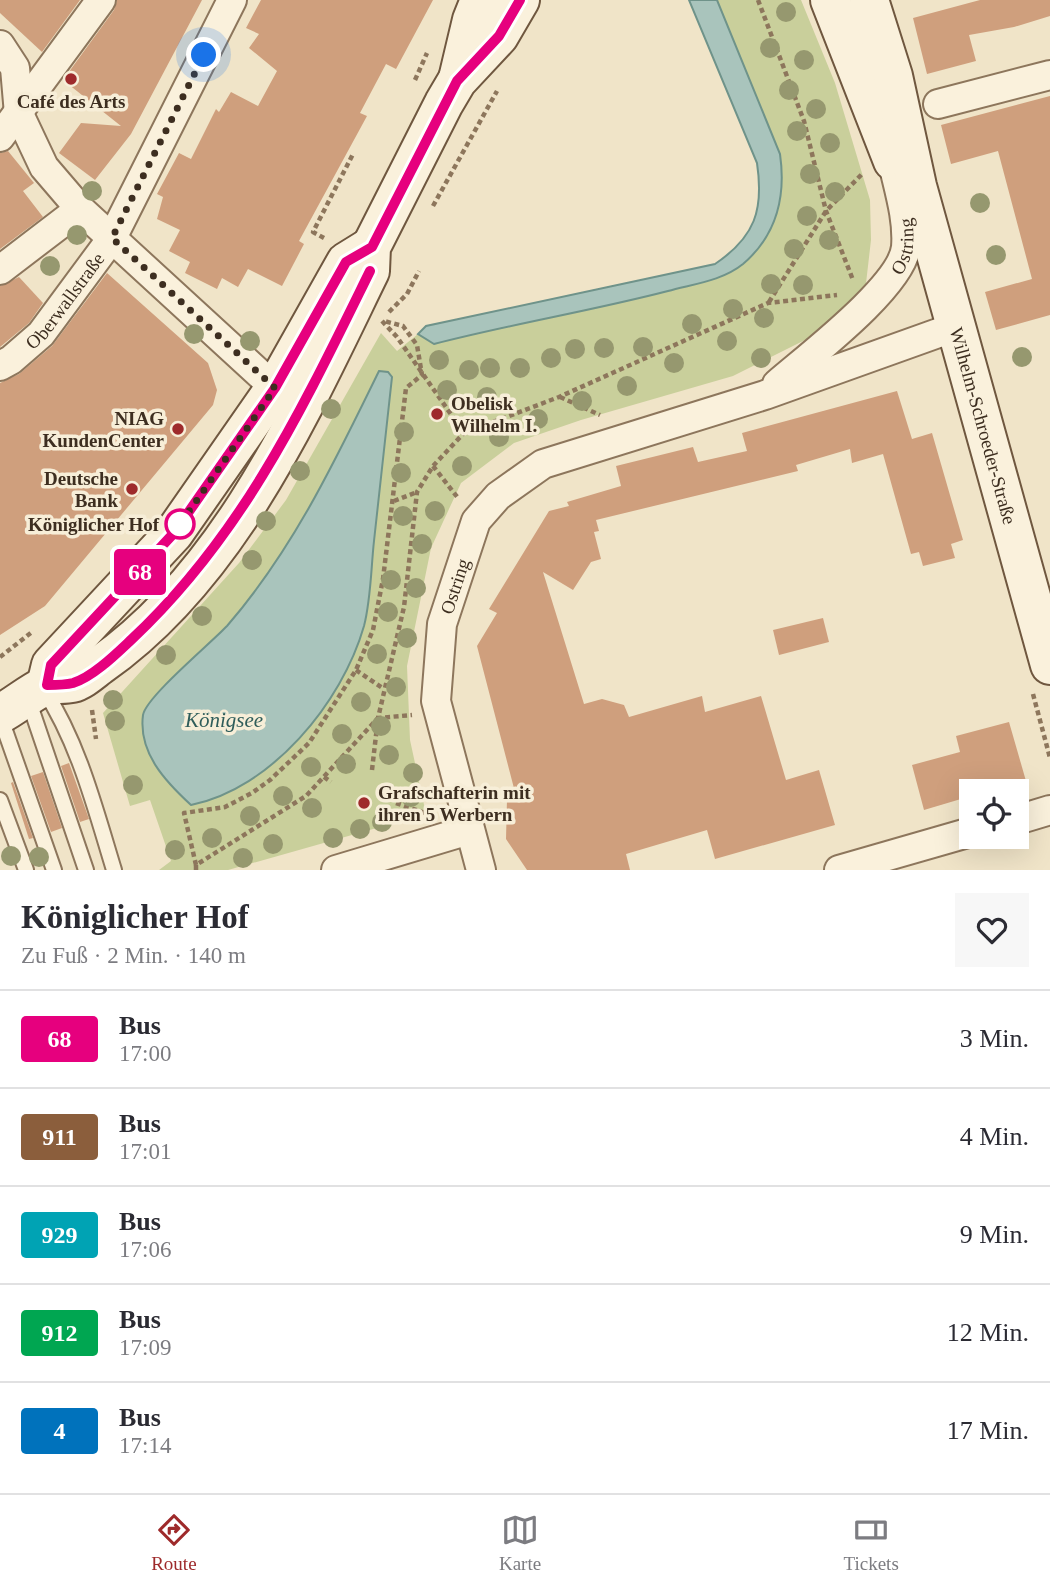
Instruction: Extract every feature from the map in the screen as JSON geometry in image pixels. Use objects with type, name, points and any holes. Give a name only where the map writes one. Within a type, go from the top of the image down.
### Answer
[{"type":"main road","points":[[23,700],[74,683],[102,664],[155,617],[210,554],[256,490],[304,405],[370,271],[372,247],[457,81],[472,20],[480,0]]},
{"type":"main road","points":[[457,81],[499,36],[520,0]]},
{"type":"main road","name":"Wilhelm-Schroeder-Straße","points":[[830,0],[893,173],[955,327],[1048,651]]},
{"type":"main road","name":"Wilhelm-Schroeder-Straße","points":[[869,0],[893,76],[893,173]]},
{"type":"main road","points":[[23,700],[51,665],[174,533],[275,388],[346,262],[372,247]]},
{"type":"street","points":[[8,128],[101,0]]},
{"type":"street","name":"Oberwallstraße","points":[[0,366],[41,334],[112,238],[232,0]]},
{"type":"street","points":[[0,45],[15,68],[8,128],[80,209],[275,388]]},
{"type":"street","points":[[15,68],[53,68]]},
{"type":"street","points":[[938,104],[1050,75]]},
{"type":"street","name":"Ostring","points":[[765,395],[895,276],[906,250],[906,221],[893,173]]},
{"type":"street","points":[[0,270],[80,209]]},
{"type":"street","name":"Ostring","points":[[481,870],[438,712],[437,680],[442,624],[476,521],[498,496],[543,464],[765,395],[955,327]]},
{"type":"street","points":[[1029,816],[1050,810]]},
{"type":"street","points":[[336,870],[469,830]]},
{"type":"street","points":[[839,870],[959,835]]},
{"type":"lane","points":[[23,700],[54,870]]},
{"type":"lane","points":[[23,700],[86,870]]},
{"type":"lane","points":[[23,700],[63,718],[85,775],[114,870]]},
{"type":"lane","points":[[0,800],[26,870]]},
{"type":"path","points":[[413,86],[433,41]]},
{"type":"path","points":[[332,242],[313,232],[353,154]]},
{"type":"path","points":[[768,303],[826,211],[849,184],[893,173]]},
{"type":"path","points":[[419,271],[407,294],[381,321],[403,326],[417,345],[422,375]]},
{"type":"path","points":[[397,337],[464,433]]},
{"type":"path","points":[[196,865],[184,813],[225,807],[270,780],[309,743],[356,670],[373,629],[394,501],[405,388],[422,375]]},
{"type":"path","points":[[433,466],[476,521]]},
{"type":"path","points":[[394,501],[417,492]]},
{"type":"path","points":[[356,670],[384,689]]},
{"type":"path","points":[[372,770],[378,718],[438,712]]},
{"type":"path","points":[[324,777],[331,782]]},
{"type":"green space","points":[[717,0],[801,0],[835,83],[870,200],[871,240],[865,292],[811,337],[733,376],[581,420],[514,443],[461,483],[431,548],[407,666],[410,740],[426,814],[228,870],[159,870],[171,861],[150,800],[130,806],[103,713],[239,563],[286,500],[381,333],[397,351],[418,334],[434,344],[744,263],[780,154]]},
{"type":"water","points":[[689,0],[717,0],[780,154],[780,200],[771,228],[755,253],[735,270],[717,278],[639,298],[434,344],[418,334],[426,326],[715,264],[729,254],[748,233],[754,221],[759,195],[757,163]]},
{"type":"water","name":"Königsee","points":[[379,371],[388,372],[392,377],[368,605],[354,655],[321,712],[275,762],[249,781],[220,796],[191,805],[172,787],[149,754],[143,729],[143,715],[167,683],[227,626],[272,567],[311,504]]},
{"type":"building","points":[[0,0],[80,0],[42,52],[0,13]]},
{"type":"building","points":[[117,0],[202,0],[131,134],[95,180],[59,153],[81,123],[121,126],[63,80],[114,10]]},
{"type":"building","points":[[261,0],[433,0],[396,69],[386,64],[360,113],[367,116],[299,241],[304,244],[282,286],[248,269],[238,287],[222,278],[217,289],[185,273],[190,262],[169,251],[180,230],[157,219],[163,197],[157,194],[179,153],[191,159],[216,109],[219,112],[231,92],[258,106],[277,71],[249,48],[259,34],[246,28]]},
{"type":"building","points":[[980,0],[1050,0],[1050,16],[1014,27],[969,35],[976,61],[927,74],[913,18]]},
{"type":"building","points":[[1050,96],[1050,315],[996,330],[985,292],[1032,279],[998,151],[951,164],[941,125]]},
{"type":"building","points":[[8,151],[34,183],[23,191],[43,217],[0,249],[0,153]]},
{"type":"building","points":[[107,273],[208,363],[217,390],[213,405],[45,606],[0,635],[0,383],[19,374],[52,346]]},
{"type":"building","points":[[19,277],[43,303],[29,323],[0,347],[0,286]]},
{"type":"building","points":[[897,391],[912,439],[932,433],[963,540],[951,544],[955,558],[923,566],[919,552],[911,554],[883,454],[852,463],[850,449],[796,465],[798,471],[596,520],[599,531],[594,532],[601,559],[591,562],[573,590],[543,572],[584,704],[602,699],[624,705],[629,717],[702,696],[705,712],[761,696],[786,780],[819,770],[835,825],[715,859],[707,830],[626,854],[630,870],[527,870],[506,839],[507,799],[516,796],[477,646],[497,613],[489,609],[549,511],[569,506],[567,502],[621,486],[616,466],[693,447],[698,462],[747,451],[742,433]]},
{"type":"building","points":[[823,618],[829,642],[779,655],[773,630]]},
{"type":"building","points":[[1009,722],[1025,779],[959,779],[959,800],[924,810],[912,765],[960,752],[956,736]]},
{"type":"building","points":[[69,763],[89,819],[80,822],[61,766]]},
{"type":"building","points":[[43,772],[62,828],[51,832],[31,776]]},
{"type":"building","points":[[13,782],[33,838],[29,839],[11,783]]},
{"type":"bus line","name":"68","points":[[370,271],[284,442],[256,490],[210,554],[155,617],[114,655],[74,683],[47,685],[51,665],[174,533],[219,471],[275,388],[346,262],[372,247],[457,81],[499,36],[520,0]]},
{"type":"place","name":"Café des Arts","points":[[71,79]]},
{"type":"place","name":"Obelisk Wilhelm I.","points":[[437,414]]},
{"type":"place","name":"NIAG KundenCenter","points":[[178,429]]},
{"type":"place","name":"Deutsche Bank","points":[[132,489]]},
{"type":"place","name":"Königlicher Hof","points":[[180,524]]},
{"type":"place","name":"Grafschafterin mit ihren 5 Werbern","points":[[364,803]]},
{"type":"route","points":[[180,524],[174,533],[275,388],[112,238],[204,55]]}]
